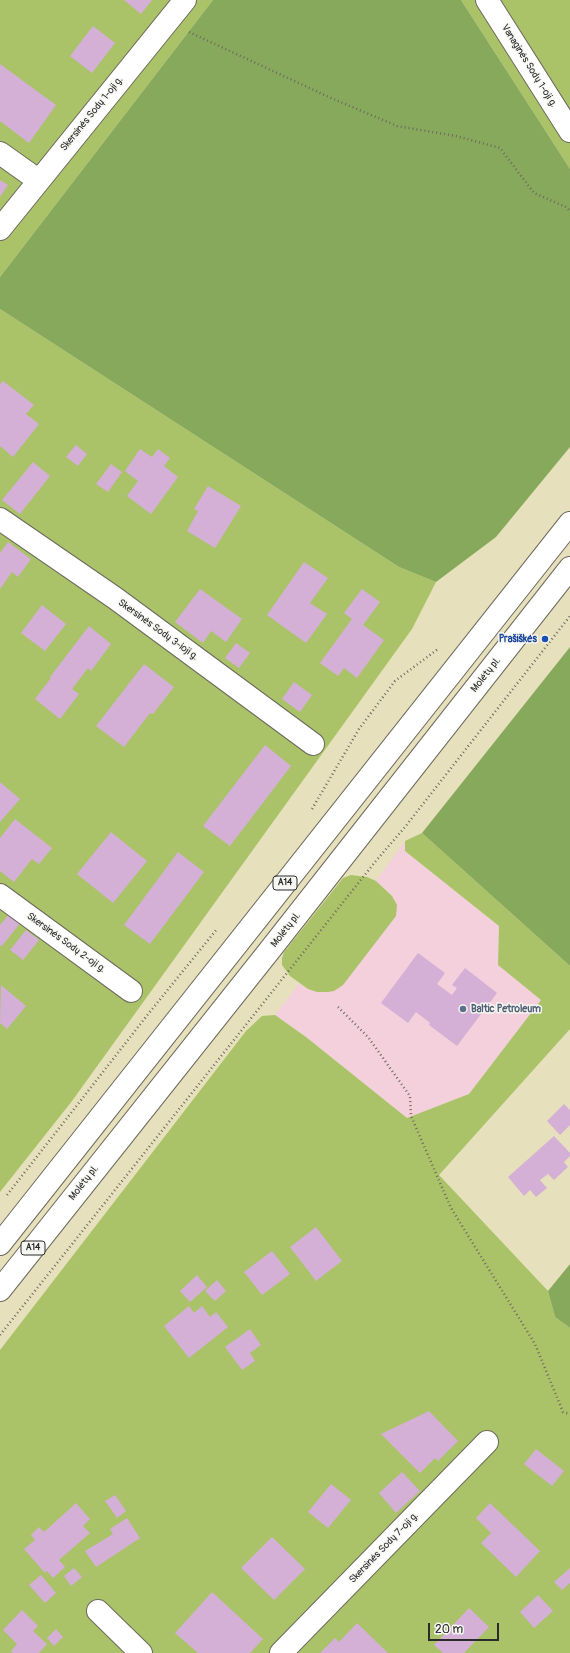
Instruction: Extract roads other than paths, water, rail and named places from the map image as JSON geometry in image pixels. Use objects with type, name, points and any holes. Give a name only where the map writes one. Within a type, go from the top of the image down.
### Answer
[{"type":"main road","name":"Skersinės Sodų 1-oji g.","points":[[0,229],[38,180],[185,0]]},
{"type":"main road","name":"Vanaginės Sodų 1-oji g.","points":[[487,0],[570,131]]},
{"type":"main road","points":[[0,153],[38,180]]},
{"type":"main road","name":"Skersinės Sodų 3-ioji g.","points":[[0,519],[115,598],[313,744]]},
{"type":"main road","name":"A14","points":[[0,1244],[570,523]]},
{"type":"main road","name":"Molėtų pl.","points":[[0,1290],[278,940],[570,568]]},
{"type":"main road","name":"Skersinės Sodų 2-oji g.","points":[[0,896],[131,991]]},
{"type":"main road","name":"Skersinės Sodų 7-oji g.","points":[[281,1653],[487,1442]]},
{"type":"main road","points":[[98,1611],[141,1653]]},
{"type":"place","name":"Prašiškės","points":[[545,639]]},
{"type":"place","name":"Baltic Petroleum","points":[[463,1009]]}]
